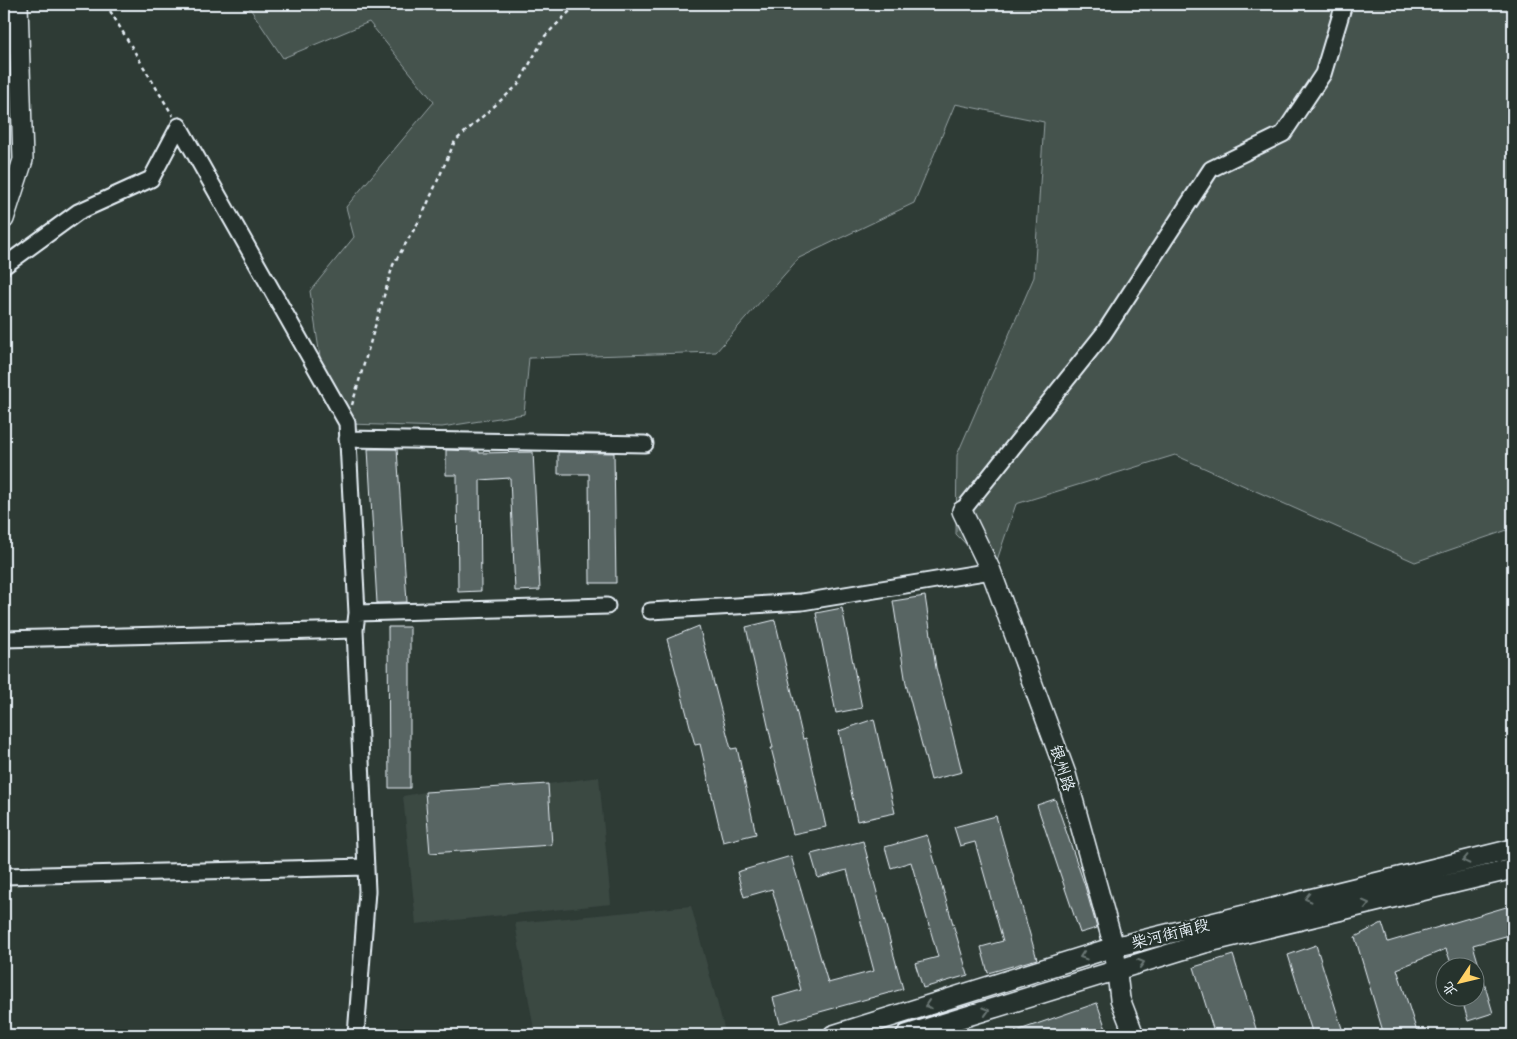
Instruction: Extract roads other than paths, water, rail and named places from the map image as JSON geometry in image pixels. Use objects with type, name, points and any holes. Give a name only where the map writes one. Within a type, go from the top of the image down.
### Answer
[{"type":"main road","points":[[4,219],[24,160],[18,4]]},
{"type":"main road","name":"银州路","points":[[962,511],[990,571],[1066,774],[1114,946],[1120,999],[1134,1035]]},
{"type":"main road","name":"柴河街南段","points":[[833,1035],[1114,946],[1513,849]]},
{"type":"main road","name":"柴河街南段","points":[[906,1035],[1205,944],[1513,869]]},
{"type":"street","points":[[962,511],[1104,333],[1211,169],[1284,134],[1323,74],[1344,4]]},
{"type":"street","points":[[4,266],[78,212],[151,179],[179,126],[347,423],[357,613],[356,630],[367,891],[356,1035]]},
{"type":"street","points":[[347,439],[645,444]]},
{"type":"street","points":[[650,610],[802,602],[990,571]]},
{"type":"street","points":[[357,613],[607,606]]},
{"type":"street","points":[[4,639],[356,630]]},
{"type":"street","points":[[4,876],[366,867]]}]
